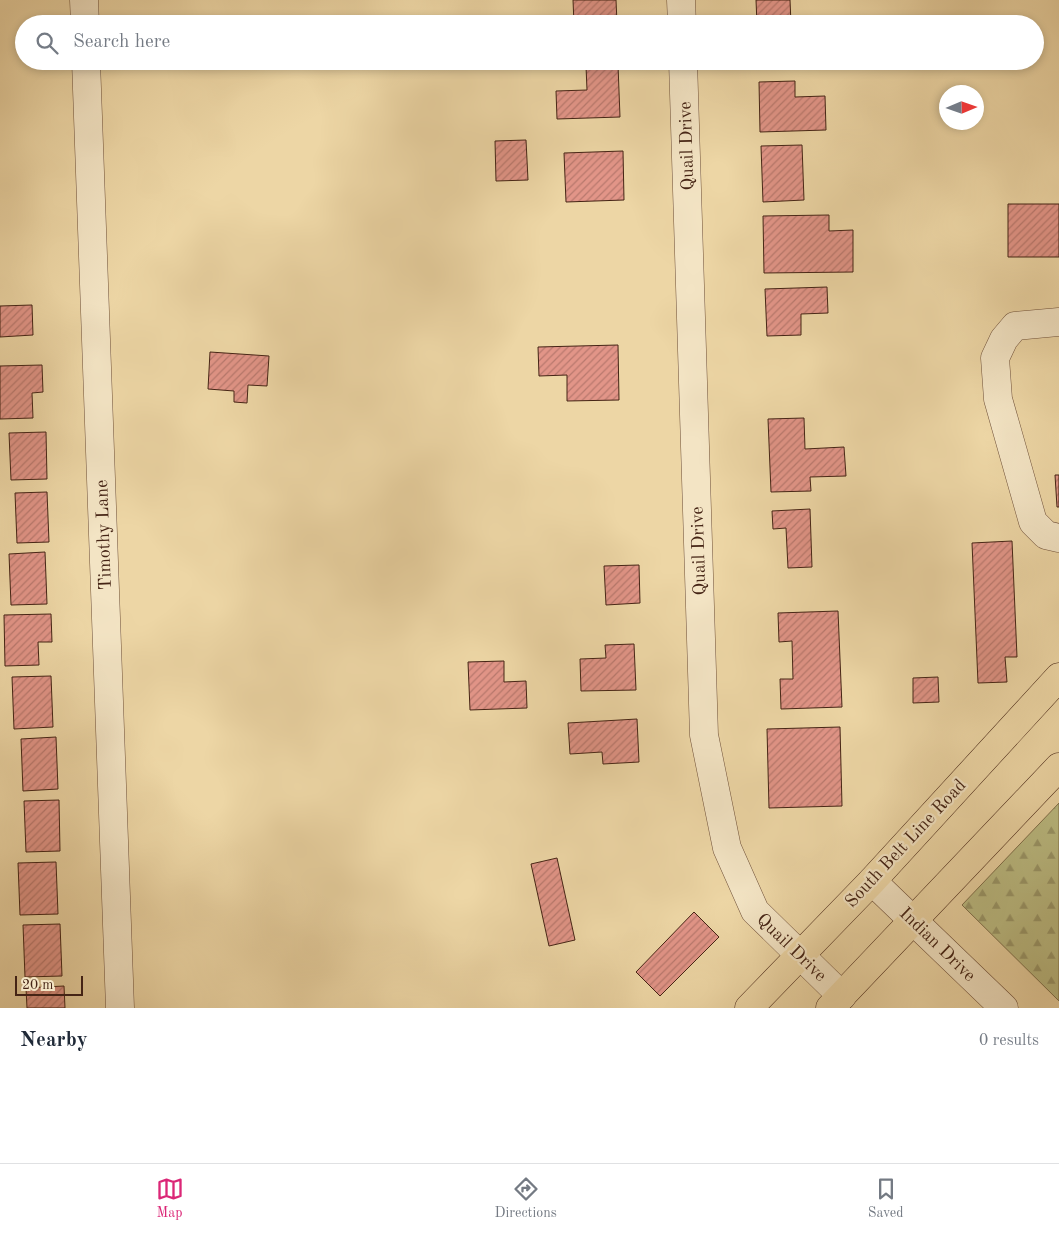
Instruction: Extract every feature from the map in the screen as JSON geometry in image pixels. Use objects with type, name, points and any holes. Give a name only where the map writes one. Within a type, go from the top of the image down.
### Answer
[{"type":"main road","name":"South Belt Line Road","points":[[750,1008],[872,880],[1059,676]]},
{"type":"main road","points":[[836,1002],[1059,768]]},
{"type":"street","points":[[84,0],[85,15]]},
{"type":"street","points":[[681,0],[682,15]]},
{"type":"street","name":"Timothy Lane","points":[[86,70],[120,1008]]},
{"type":"street","name":"Quail Drive","points":[[683,70],[704,735],[727,848],[755,911],[800,955],[836,1002]]},
{"type":"street","points":[[1059,322],[1015,326],[1004,339],[995,358],[998,399],[1033,522],[1046,535],[1059,538]]},
{"type":"street","name":"Indian Drive","points":[[872,880],[1004,1008]]},
{"type":"green space","points":[[1059,803],[1059,1001],[962,905]]},
{"type":"building","points":[[573,0],[616,0],[617,15],[574,15]]},
{"type":"building","points":[[756,0],[790,0],[791,15],[757,15]]},
{"type":"building","points":[[586,70],[618,70],[620,117],[557,119],[556,91],[587,90]]},
{"type":"building","points":[[795,81],[795,97],[825,96],[826,130],[760,132],[759,82]]},
{"type":"building","points":[[526,140],[528,180],[496,181],[495,141]]},
{"type":"building","points":[[802,145],[804,200],[763,202],[761,146]]},
{"type":"building","points":[[623,151],[624,200],[566,202],[564,153]]},
{"type":"building","points":[[1008,204],[1059,204],[1059,257],[1008,257]]},
{"type":"building","points":[[829,215],[829,231],[853,230],[853,272],[764,273],[763,216]]},
{"type":"building","points":[[827,287],[828,313],[801,314],[801,335],[767,336],[765,289]]},
{"type":"building","points":[[32,305],[33,335],[0,337],[0,306]]},
{"type":"building","points":[[618,345],[619,400],[567,401],[567,375],[539,376],[538,347]]},
{"type":"building","points":[[210,352],[269,356],[267,386],[248,385],[247,403],[234,402],[234,391],[208,389]]},
{"type":"building","points":[[42,365],[43,392],[32,393],[33,418],[0,419],[0,366]]},
{"type":"building","points":[[804,418],[805,449],[844,447],[846,476],[810,477],[811,491],[771,492],[768,419]]},
{"type":"building","points":[[46,432],[47,479],[11,480],[9,433]]},
{"type":"building","points":[[1055,475],[1059,475],[1059,507],[1057,507]]},
{"type":"building","points":[[47,492],[49,542],[17,543],[15,493]]},
{"type":"building","points":[[810,509],[812,567],[788,568],[786,528],[773,529],[772,511]]},
{"type":"building","points":[[1012,541],[1017,657],[1005,657],[1007,682],[978,683],[972,543]]},
{"type":"building","points":[[45,552],[47,604],[11,605],[9,554]]},
{"type":"building","points":[[639,565],[640,603],[606,605],[604,566]]},
{"type":"building","points":[[838,611],[842,707],[781,709],[780,679],[793,679],[792,641],[779,642],[778,613]]},
{"type":"building","points":[[51,614],[52,642],[38,642],[39,665],[5,666],[4,615]]},
{"type":"building","points":[[634,644],[636,690],[581,691],[580,659],[606,658],[605,645]]},
{"type":"building","points":[[504,661],[504,682],[526,681],[527,708],[470,710],[468,662]]},
{"type":"building","points":[[51,676],[53,727],[14,729],[12,677]]},
{"type":"building","points":[[938,677],[939,702],[913,703],[913,678]]},
{"type":"building","points":[[637,719],[639,762],[603,764],[602,752],[570,754],[568,723]]},
{"type":"building","points":[[840,727],[842,806],[769,808],[767,729]]},
{"type":"building","points":[[56,737],[58,789],[23,791],[21,739]]},
{"type":"building","points":[[59,800],[60,851],[26,852],[24,801]]},
{"type":"building","points":[[557,858],[575,940],[549,946],[531,864]]},
{"type":"building","points":[[56,862],[58,914],[20,915],[18,863]]},
{"type":"building","points":[[694,912],[719,937],[660,996],[636,972]]},
{"type":"building","points":[[60,924],[62,976],[25,977],[23,925]]},
{"type":"building","points":[[64,986],[65,1008],[27,1008],[26,988]]}]
